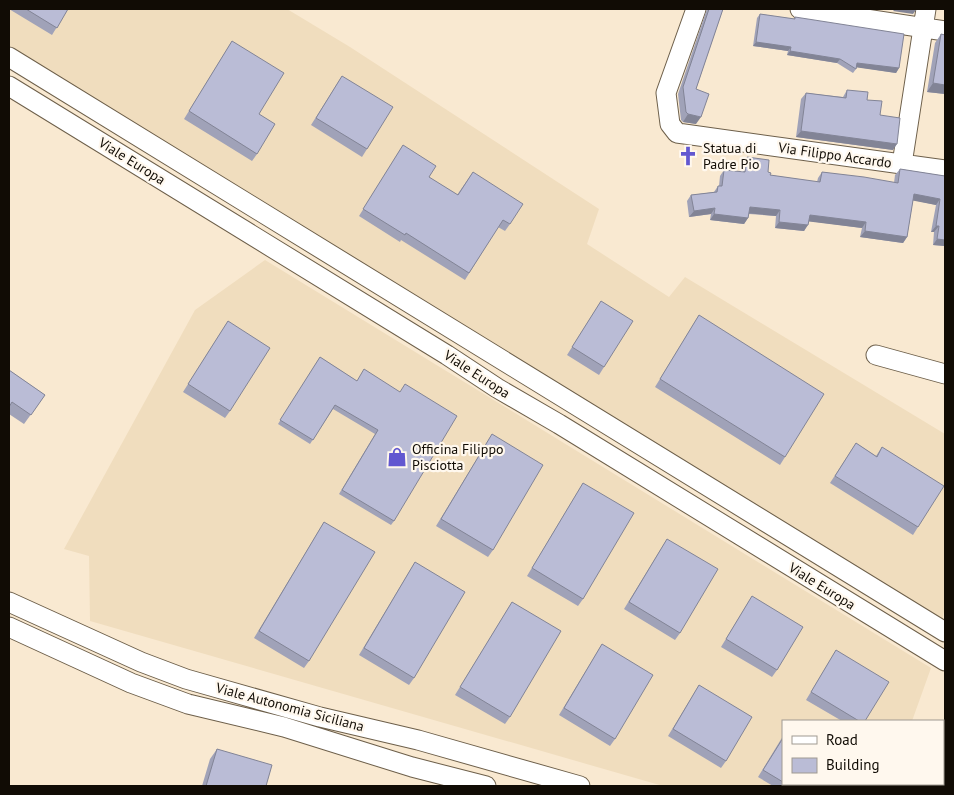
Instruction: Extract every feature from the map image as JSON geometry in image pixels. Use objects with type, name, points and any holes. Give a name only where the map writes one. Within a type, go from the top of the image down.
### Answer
[{"type":"street","name":"Via Filippo Accardo","points":[[696,9],[666,93],[670,124],[677,133],[945,170]]},
{"type":"street","points":[[800,9],[945,30]]},
{"type":"street","points":[[902,164],[926,9]]},
{"type":"street","name":"Viale Europa","points":[[9,57],[945,632]]},
{"type":"street","name":"Viale Europa","points":[[9,86],[441,351],[497,388],[559,424],[945,661]]},
{"type":"street","points":[[158,178],[172,158]]},
{"type":"street","points":[[876,355],[945,374]]},
{"type":"street","points":[[559,424],[573,404]]},
{"type":"street","name":"Viale Autonomia Siciliana","points":[[9,602],[141,662],[186,679],[320,717],[418,740],[580,786]]},
{"type":"street","name":"Viale Autonomia Siciliana","points":[[9,627],[131,683],[188,704],[284,727],[412,767],[486,786]]},
{"type":"street","points":[[412,767],[418,740]]},
{"type":"shaded area","points":[[9,9],[287,9],[350,47],[599,209],[587,244],[669,297],[685,277],[945,434],[945,606],[942,621],[9,52]]},
{"type":"shaded area","points":[[265,260],[931,668],[912,720],[782,720],[782,785],[888,786],[663,786],[90,621],[89,556],[64,549],[195,310]]},
{"type":"building","points":[[26,9],[68,9],[57,28]]},
{"type":"building","points":[[709,9],[723,9],[696,89],[709,94],[701,117],[686,112],[683,87]]},
{"type":"building","points":[[760,14],[795,19],[795,17],[904,34],[899,68],[857,63],[856,69],[840,59],[790,51],[791,47],[756,42]]},
{"type":"building","points":[[941,34],[945,35],[945,85],[933,83]]},
{"type":"building","points":[[232,41],[284,73],[259,114],[275,124],[257,154],[189,111]]},
{"type":"building","points":[[342,76],[393,107],[367,149],[316,118]]},
{"type":"building","points":[[847,90],[868,92],[867,100],[882,101],[880,115],[900,118],[897,144],[801,131],[806,93],[846,98]]},
{"type":"building","points":[[403,145],[436,166],[429,177],[458,195],[473,172],[523,204],[510,224],[503,220],[469,273],[406,233],[405,235],[363,209]]},
{"type":"building","points":[[747,157],[769,160],[768,172],[771,173],[770,175],[820,182],[822,172],[898,183],[900,169],[945,176],[945,240],[937,239],[939,226],[936,226],[940,199],[914,194],[907,237],[865,231],[866,222],[810,215],[808,225],[779,222],[780,210],[750,207],[748,218],[714,214],[715,208],[694,211],[691,195],[717,192],[718,186],[722,186],[724,170],[745,172]]},
{"type":"building","points":[[601,301],[633,321],[604,367],[572,347]]},
{"type":"building","points":[[699,315],[824,394],[785,457],[660,379]]},
{"type":"building","points":[[228,321],[270,348],[230,411],[188,384]]},
{"type":"building","points":[[320,357],[357,381],[364,369],[400,392],[405,384],[457,416],[394,521],[342,490],[378,430],[335,405],[313,440],[280,420]]},
{"type":"building","points":[[9,370],[45,395],[31,415],[12,402],[9,407]]},
{"type":"building","points":[[492,434],[543,465],[493,550],[441,519]]},
{"type":"building","points":[[856,443],[877,457],[882,447],[944,486],[918,527],[835,476]]},
{"type":"building","points":[[583,483],[634,513],[583,599],[532,568]]},
{"type":"building","points":[[324,522],[375,552],[309,661],[259,631]]},
{"type":"building","points":[[667,539],[718,569],[680,633],[629,602]]},
{"type":"building","points":[[415,562],[465,592],[414,678],[364,648]]},
{"type":"building","points":[[752,596],[803,627],[777,670],[726,639]]},
{"type":"building","points":[[512,602],[561,631],[510,717],[460,687]]},
{"type":"building","points":[[602,644],[653,675],[615,739],[564,708]]},
{"type":"building","points":[[836,650],[889,682],[866,720],[857,720],[811,692]]},
{"type":"building","points":[[699,685],[752,717],[726,761],[673,729]]},
{"type":"building","points":[[782,740],[782,781],[763,770]]},
{"type":"building","points":[[217,749],[272,765],[266,786],[206,786]]},
{"type":"building","points":[[788,785],[826,785],[825,786]]},
{"type":"place","name":"Statua di Padre Pio","points":[[688,156]]},
{"type":"place","name":"Officina Filippo Pisciotta","points":[[397,457]]}]
